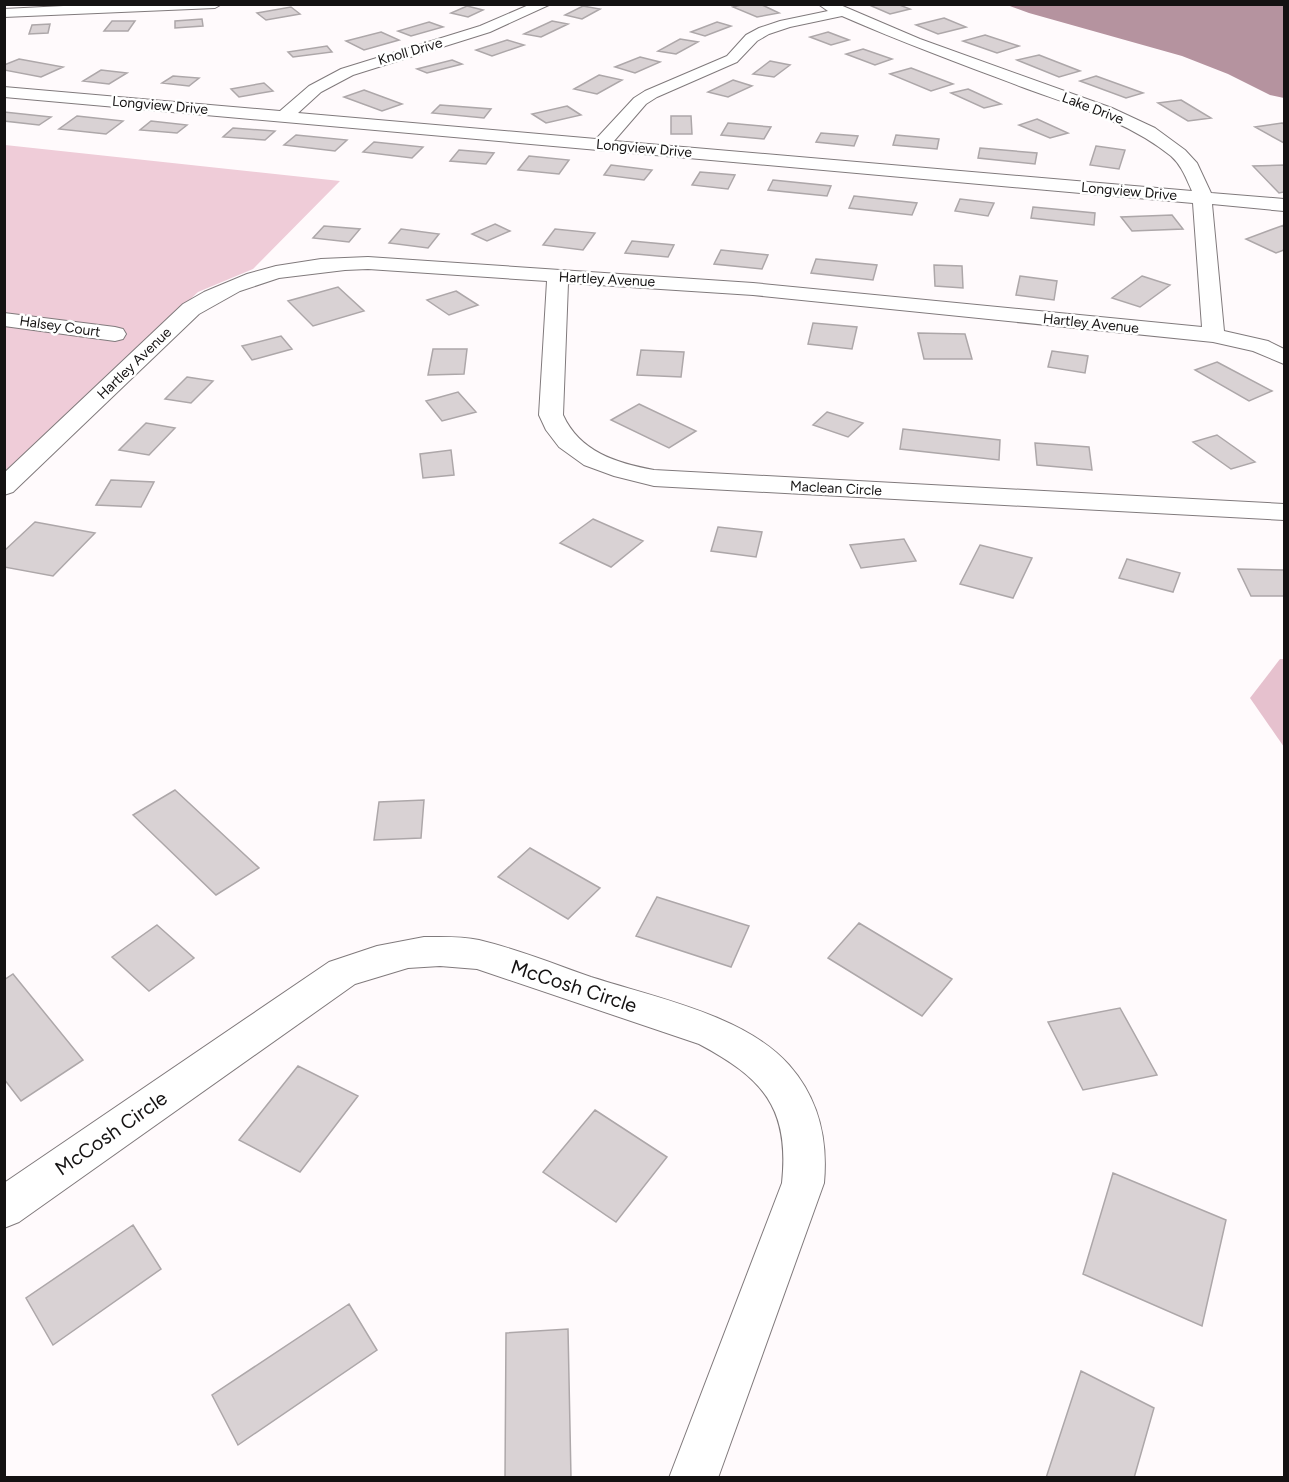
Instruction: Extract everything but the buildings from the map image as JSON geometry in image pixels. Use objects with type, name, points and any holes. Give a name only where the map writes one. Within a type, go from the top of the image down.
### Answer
[{"type":"street","points":[[4,14],[215,4]]},
{"type":"street","name":"Knoll Drive","points":[[285,116],[315,89],[346,72],[485,29],[544,4]]},
{"type":"street","name":"Lake Drive","points":[[825,4],[915,42],[1129,121],[1179,154],[1199,180],[1203,198],[1213,335]]},
{"type":"street","points":[[600,145],[640,101],[732,59],[740,54],[753,37],[771,29],[843,12]]},
{"type":"street","name":"Longview Drive","points":[[4,92],[1284,205]]},
{"type":"street","name":"Hartley Avenue","points":[[4,487],[191,309],[231,286],[281,271],[343,263],[753,289],[1213,335],[1260,346],[1284,357]]},
{"type":"street","name":"Maclean Circle","points":[[558,276],[550,415],[565,442],[598,463],[625,472],[654,478],[1284,512]]},
{"type":"street","name":"Halsey Court","points":[[4,319],[115,334]]},
{"type":"street","name":"McCosh Circle","points":[[4,1208],[327,983],[374,960],[394,955],[439,950],[477,954],[712,1032],[740,1045],[756,1058],[785,1089],[799,1118],[806,1148],[803,1183],[693,1478]]},
{"type":"shaded area","points":[[1007,5],[1284,5],[1284,98],[1270,95],[1228,74],[1182,56]]},
{"type":"shaded area","points":[[5,145],[340,181],[253,269],[198,292],[5,472]]},
{"type":"shaded area","points":[[1280,659],[1284,659],[1284,747],[1250,698]]}]
